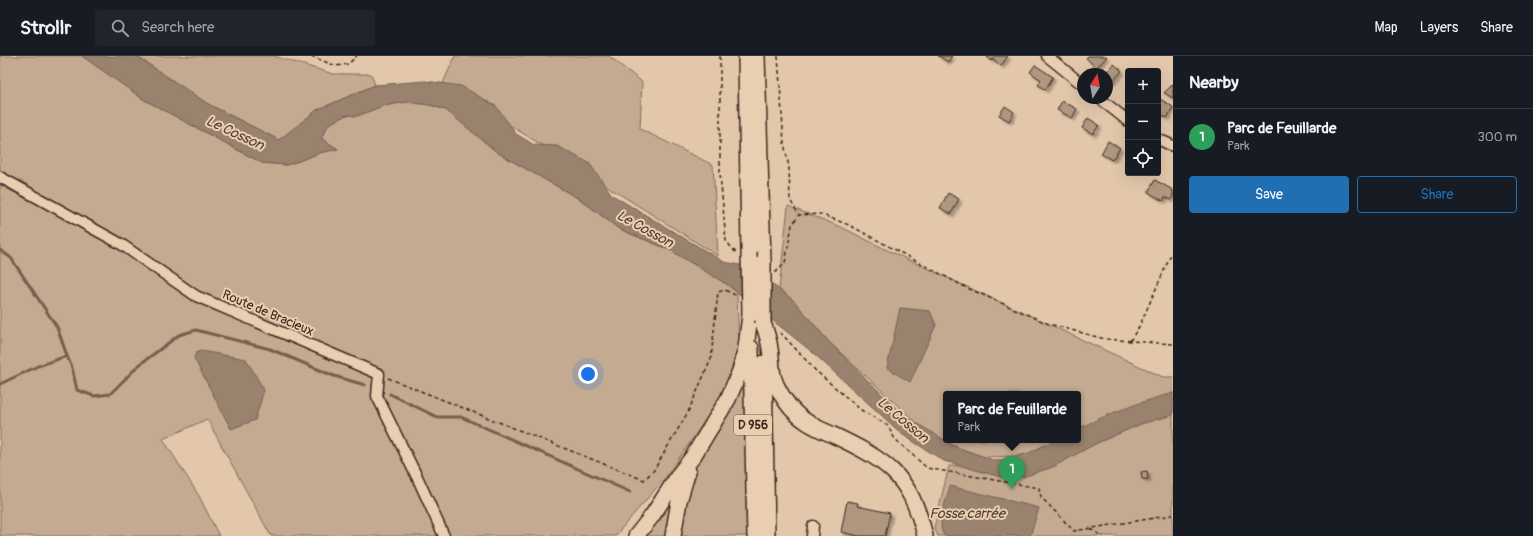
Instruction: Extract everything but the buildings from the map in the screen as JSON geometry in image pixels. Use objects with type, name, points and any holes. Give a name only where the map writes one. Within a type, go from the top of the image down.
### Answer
[{"type":"highway","name":"D 956","points":[[746,56],[743,253],[750,315],[755,536]]},
{"type":"highway","name":"D 956","points":[[757,56],[766,266],[763,323],[767,536]]},
{"type":"highway","name":"D 956","points":[[636,536],[652,516],[680,473],[692,458],[735,386],[746,348],[750,315]]},
{"type":"highway","name":"D 956","points":[[763,323],[770,349],[774,378],[787,404],[806,422],[868,453],[884,463],[895,473],[910,493],[925,536]]},
{"type":"highway","name":"D 956","points":[[673,536],[681,489],[692,458]]},
{"type":"street","points":[[1047,56],[1077,80]]},
{"type":"street","points":[[1107,104],[1125,119]]},
{"type":"street","points":[[1160,140],[1173,146]]},
{"type":"street","name":"Route de Bracieux","points":[[0,177],[121,244],[196,296],[379,374],[376,396],[419,481],[444,536]]},
{"type":"path","points":[[310,56],[336,66],[348,64],[357,56]]},
{"type":"path","points":[[720,56],[720,173],[726,241],[743,253]]},
{"type":"path","points":[[778,56],[784,143],[790,167],[790,200],[799,215]]},
{"type":"path","points":[[799,215],[820,214],[850,225],[965,287],[1049,324],[1106,339],[1173,344]]},
{"type":"path","points":[[766,266],[776,272],[785,263],[792,225],[799,215]]},
{"type":"path","points":[[1130,341],[1140,325],[1173,250]]},
{"type":"path","points":[[1090,528],[1103,536]]},
{"type":"shaded area","points":[[0,56],[82,56],[143,99],[262,163],[286,165],[319,153],[338,149],[321,138],[329,124],[346,115],[357,116],[383,106],[406,102],[430,105],[446,110],[498,153],[581,200],[619,229],[670,250],[728,285],[737,293],[739,345],[723,395],[665,478],[615,536],[271,536],[207,419],[163,439],[199,496],[219,536],[0,536],[0,185],[30,201],[23,184],[0,171]]},
{"type":"shaded area","points":[[136,56],[274,56],[333,74],[371,74],[375,85],[317,110],[279,140],[208,104]]},
{"type":"shaded area","points":[[455,56],[609,56],[642,82],[640,129],[713,165],[718,256],[443,83]]},
{"type":"shaded area","points":[[788,206],[841,227],[885,249],[1163,377],[1173,377],[1173,536],[938,536],[934,528],[949,466],[1016,466],[1057,455],[984,457],[946,443],[1081,443],[1081,391],[943,391],[943,442],[933,438],[829,342],[794,301],[779,289]]},
{"type":"shaded area","points":[[747,369],[747,536],[677,536],[693,471],[702,449]]},
{"type":"shaded area","points":[[677,485],[668,536],[643,536]]},
{"type":"water","name":"Le Cosson","points":[[82,56],[136,56],[208,104],[279,140],[317,110],[375,85],[425,81],[461,86],[496,106],[516,134],[534,145],[557,146],[589,163],[612,195],[724,262],[740,265],[772,284],[794,301],[829,342],[903,415],[943,439],[943,443],[949,443],[956,447],[996,461],[1029,453],[1049,443],[1081,443],[1081,428],[1125,408],[1173,393],[1173,415],[1141,424],[1095,444],[1053,467],[1023,477],[1001,477],[944,461],[903,435],[811,351],[728,285],[670,250],[619,229],[581,200],[498,153],[446,110],[430,105],[406,102],[383,106],[357,116],[346,115],[329,124],[321,138],[338,149],[319,153],[286,165],[262,163],[143,99]]},
{"type":"water","points":[[900,308],[930,311],[936,325],[910,382],[887,368]]},
{"type":"water","points":[[201,351],[246,359],[264,390],[255,420],[231,429],[194,358],[196,353]]},
{"type":"water","name":"Fosse carrée","points":[[950,486],[1039,508],[1030,536],[945,536],[942,532],[941,519]]},
{"type":"waterway","points":[[0,250],[11,258],[57,327],[67,356]]},
{"type":"waterway","points":[[0,384],[38,366],[67,356],[72,368],[77,390],[94,396],[110,394],[139,365],[179,335],[196,330],[270,349],[334,376],[365,385]]},
{"type":"waterway","points":[[390,394],[437,417],[461,417],[630,492]]},
{"type":"place","name":"Parc de Feuillarde","points":[[1012,489]]}]
